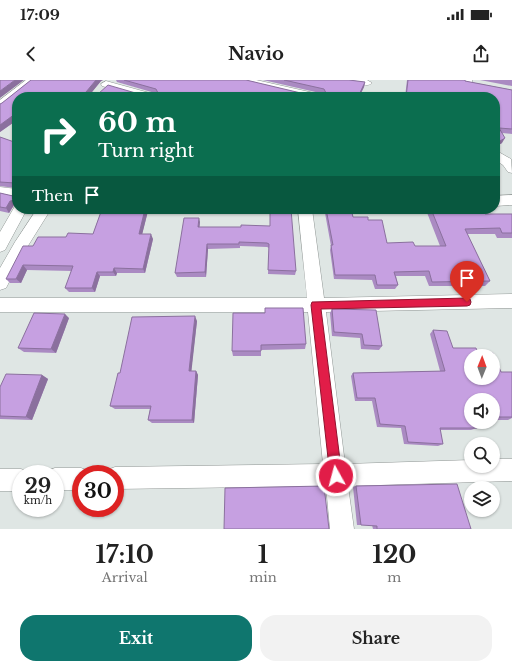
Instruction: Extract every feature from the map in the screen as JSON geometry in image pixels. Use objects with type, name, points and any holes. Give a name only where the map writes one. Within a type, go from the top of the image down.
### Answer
[{"type":"street","points":[[16,92],[32,80]]},
{"type":"street","points":[[243,80],[271,91],[279,92]]},
{"type":"street","points":[[347,80],[367,85]]},
{"type":"street","points":[[469,92],[470,82]]},
{"type":"street","points":[[104,92],[114,83],[139,92]]},
{"type":"street","points":[[0,104],[12,95]]},
{"type":"street","points":[[500,157],[507,162],[512,169]]},
{"type":"street","points":[[0,191],[12,193]]},
{"type":"street","points":[[500,201],[512,200]]},
{"type":"street","points":[[0,246],[17,214]]},
{"type":"street","points":[[0,283],[20,246],[41,214]]},
{"type":"street","points":[[306,214],[342,529]]},
{"type":"street","points":[[0,305],[316,305],[512,301]]},
{"type":"street","points":[[124,478],[336,476],[512,470]]},
{"type":"street","points":[[0,480],[12,480]]},
{"type":"building","points":[[0,80],[15,80],[0,91]]},
{"type":"building","points":[[31,80],[96,80],[86,92],[16,92]]},
{"type":"building","points":[[124,80],[246,80],[297,92],[158,92],[156,89]]},
{"type":"building","points":[[284,80],[349,80],[365,82],[360,92],[326,92],[324,89]]},
{"type":"building","points":[[408,80],[465,80],[512,90],[512,129],[500,128],[500,92],[407,92]]},
{"type":"building","points":[[108,85],[132,92],[100,92]]},
{"type":"building","points":[[12,95],[12,116],[0,125],[0,104]]},
{"type":"building","points":[[500,130],[505,138],[500,141]]},
{"type":"building","points":[[0,137],[12,141],[12,183],[0,182]]},
{"type":"building","points":[[0,193],[12,196],[12,201],[10,201],[6,208],[0,207]]},
{"type":"building","points":[[100,214],[144,214],[139,234],[151,234],[143,269],[114,268],[113,272],[97,272],[92,288],[65,288],[73,266],[23,265],[16,279],[6,279],[23,246],[33,246],[38,237],[66,237],[68,233],[93,234]]},
{"type":"building","points":[[270,214],[291,214],[296,271],[268,270],[269,244],[239,242],[239,244],[207,244],[205,272],[175,273],[184,218],[199,218],[198,227],[241,227],[241,225],[270,226]]},
{"type":"building","points":[[327,214],[352,214],[353,217],[368,217],[368,220],[382,220],[387,243],[413,242],[415,246],[446,246],[433,214],[512,214],[512,233],[502,233],[500,228],[465,229],[490,281],[432,282],[429,271],[394,272],[398,285],[377,285],[375,275],[335,275],[331,245],[333,245]]},
{"type":"building","points":[[265,308],[303,308],[306,344],[261,345],[261,351],[232,351],[233,313],[265,313]]},
{"type":"building","points":[[332,309],[376,310],[382,346],[364,345],[362,334],[334,332]]},
{"type":"building","points":[[34,313],[65,314],[51,349],[18,348]]},
{"type":"building","points":[[195,316],[189,371],[196,371],[192,420],[148,420],[151,406],[110,406],[118,373],[120,373],[132,317]]},
{"type":"building","points":[[433,330],[447,331],[453,348],[476,349],[464,349],[464,385],[500,385],[500,370],[501,372],[512,372],[512,417],[500,417],[500,393],[464,393],[464,428],[440,428],[443,444],[408,442],[405,426],[380,424],[375,398],[357,398],[353,373],[445,371]]},
{"type":"building","points":[[6,374],[42,375],[26,417],[0,416],[0,387]]},
{"type":"building","points":[[457,484],[464,506],[464,517],[467,517],[471,529],[377,529],[377,526],[361,525],[356,486]]},
{"type":"building","points":[[324,486],[329,529],[224,529],[225,488]]},
{"type":"route","points":[[336,476],[316,305],[467,302]]}]
